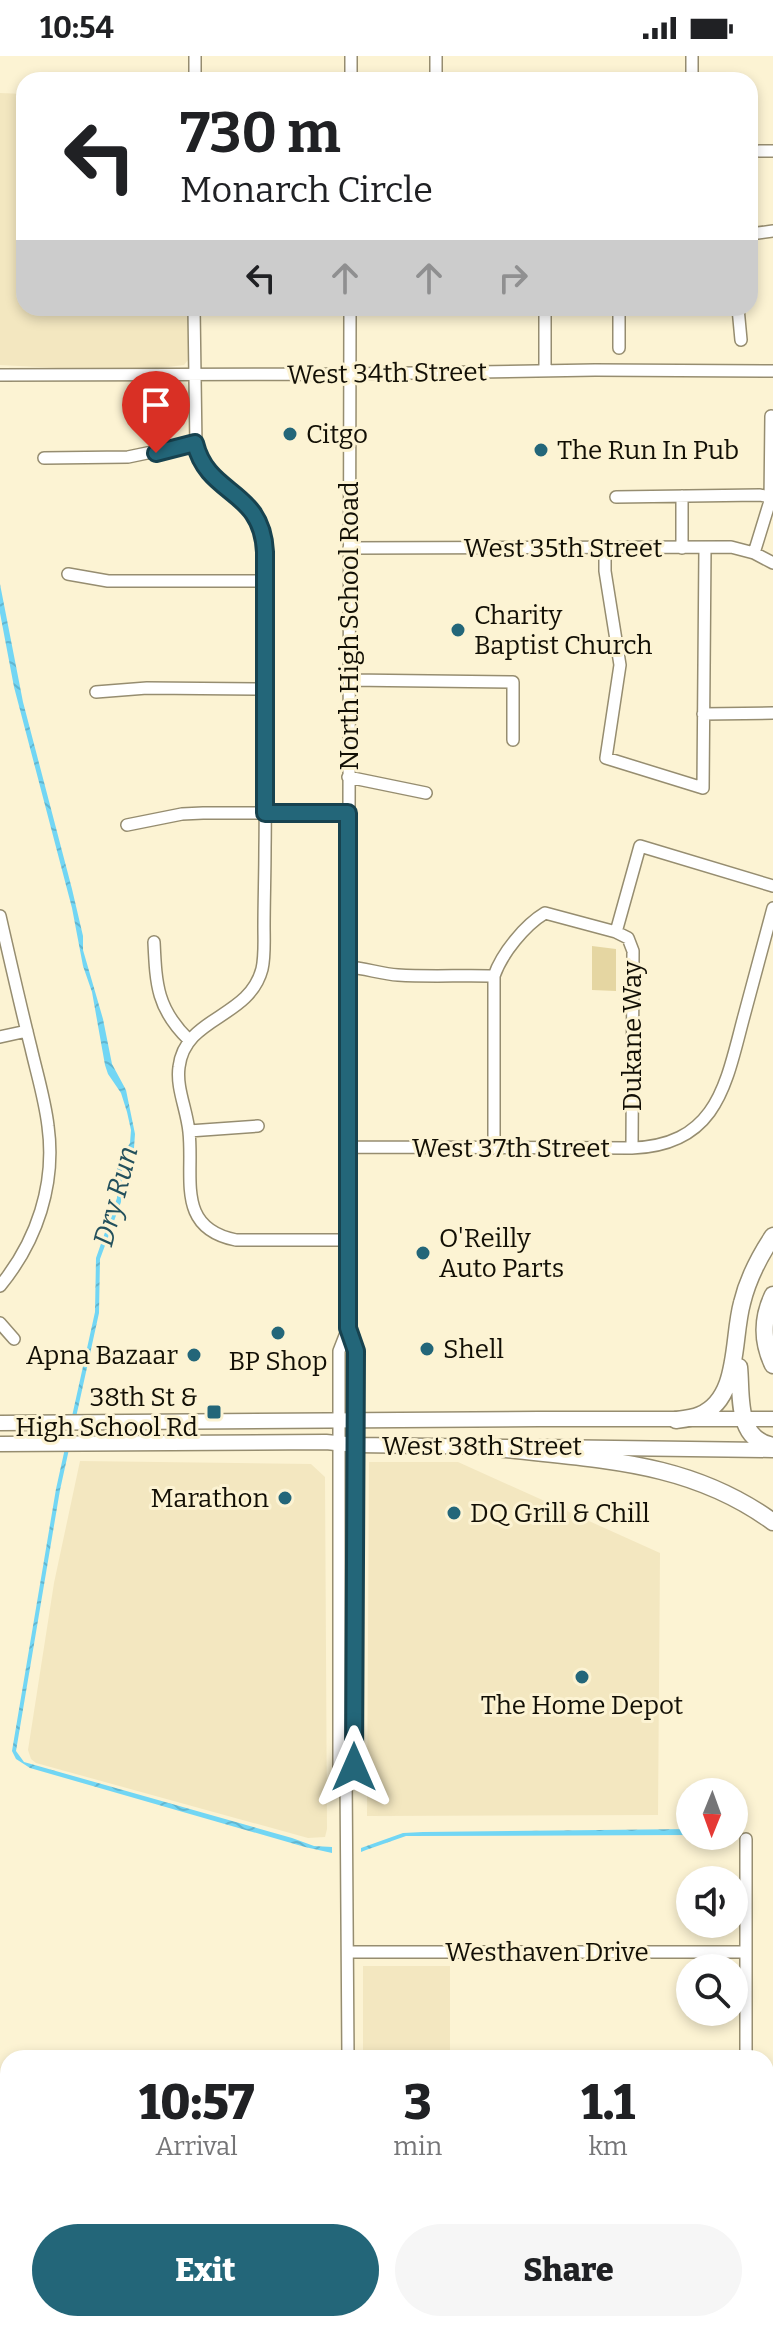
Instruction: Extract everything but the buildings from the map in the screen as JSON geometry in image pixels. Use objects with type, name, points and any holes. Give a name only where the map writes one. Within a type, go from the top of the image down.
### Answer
[{"type":"highway","points":[[676,1420],[700,1415],[720,1399],[730,1381],[741,1304],[761,1253],[773,1236]]},
{"type":"highway","points":[[773,1295],[764,1325],[773,1365]]},
{"type":"highway","points":[[736,1338],[740,1404],[744,1420],[758,1441],[773,1448]]},
{"type":"highway","points":[[497,1448],[663,1470],[723,1492],[773,1522]]},
{"type":"main road","name":"West 38th Street","points":[[0,1423],[773,1419]]},
{"type":"main road","name":"West 38th Street","points":[[0,1444],[339,1442],[497,1448],[773,1448]]},
{"type":"street","points":[[759,151],[773,151]]},
{"type":"street","points":[[194,316],[195,443],[206,470],[217,482],[241,498],[258,520],[264,544],[265,813],[264,952],[259,976],[252,991],[241,1003],[200,1029],[189,1040],[178,1074],[189,1131],[191,1200],[199,1218],[210,1230],[225,1238],[347,1240]]},
{"type":"street","name":"North High School Road","points":[[346,1773],[354,1767],[356,1445],[356,1351],[348,1328],[347,1240],[350,316]]},
{"type":"street","points":[[545,316],[545,371]]},
{"type":"street","points":[[619,316],[619,348]]},
{"type":"street","points":[[739,316],[741,340]]},
{"type":"street","name":"West 34th Street","points":[[0,375],[773,371]]},
{"type":"street","points":[[754,553],[771,497],[771,416]]},
{"type":"street","points":[[44,458],[128,457],[195,443]]},
{"type":"street","points":[[682,496],[682,548]]},
{"type":"street","points":[[616,497],[771,497]]},
{"type":"street","name":"West 35th Street","points":[[349,548],[731,547],[754,553],[773,563]]},
{"type":"street","points":[[605,548],[605,571],[620,665],[606,758],[703,788],[705,548]]},
{"type":"street","points":[[68,574],[108,581],[265,581]]},
{"type":"street","points":[[349,680],[513,682],[513,740]]},
{"type":"street","points":[[96,692],[147,688],[264,689]]},
{"type":"street","points":[[703,714],[773,713]]},
{"type":"street","points":[[348,777],[426,793]]},
{"type":"street","points":[[127,825],[182,814],[348,813]]},
{"type":"street","points":[[494,1148],[494,976],[531,922],[545,913],[616,932],[640,846],[773,886]]},
{"type":"street","name":"West 37th Street","points":[[347,1147],[632,1148],[653,1147],[673,1140],[700,1123],[714,1107],[724,1088],[773,908]]},
{"type":"street","points":[[0,916],[46,1114],[50,1145],[45,1197],[35,1228],[17,1264],[0,1286]]},
{"type":"street","name":"Dukane Way","points":[[616,932],[628,938],[633,951],[632,1148]]},
{"type":"street","points":[[154,942],[155,973],[161,1001],[172,1022],[189,1040]]},
{"type":"street","points":[[348,967],[399,975],[494,976]]},
{"type":"street","points":[[0,1037],[27,1031]]},
{"type":"street","points":[[189,1131],[258,1126]]},
{"type":"street","points":[[0,1323],[14,1339]]},
{"type":"street","name":"North High School Road","points":[[348,1328],[339,1351],[339,1767],[346,1773],[348,2050]]},
{"type":"street","points":[[746,1850],[746,2050]]},
{"type":"street","name":"Westhaven Drive","points":[[348,1952],[746,1952]]},
{"type":"shaded area","points":[[0,93],[16,94],[16,316],[188,316],[189,359],[184,365],[145,370],[0,365]]},
{"type":"shaded area","points":[[592,946],[616,949],[616,991],[592,990]]},
{"type":"shaded area","points":[[80,1461],[311,1464],[325,1477],[325,1837],[308,1838],[36,1763],[31,1759],[28,1750],[54,1583]]},
{"type":"shaded area","points":[[369,1462],[458,1462],[660,1553],[658,1815],[367,1816]]},
{"type":"shaded area","points":[[363,1966],[450,1966],[450,2050],[363,2050]]},
{"type":"water","name":"Dry Run","points":[[0,584],[23,702],[72,889],[83,936],[83,950],[112,1064],[126,1090],[135,1134],[134,1148],[122,1163],[121,1202],[100,1259],[99,1313],[60,1490],[16,1751],[24,1762],[314,1846],[332,1847],[332,1853],[30,1768],[16,1759],[12,1751],[56,1489],[95,1312],[96,1258],[117,1198],[117,1164],[130,1143],[131,1130],[121,1093],[105,1065],[72,908],[14,687],[0,613]]},
{"type":"water","points":[[676,1829],[676,1835],[406,1836],[361,1852],[361,1848],[403,1833]]},
{"type":"place","name":"Citgo","points":[[290,434]]},
{"type":"place","name":"The Run In Pub","points":[[541,450]]},
{"type":"place","name":"Charity Baptist Church","points":[[458,630]]},
{"type":"place","name":"O'Reilly Auto Parts","points":[[423,1253]]},
{"type":"place","name":"BP Shop","points":[[278,1333]]},
{"type":"place","name":"Shell","points":[[427,1349]]},
{"type":"place","name":"Apna Bazaar","points":[[194,1355]]},
{"type":"place","name":"38th St & High School Rd","points":[[214,1412]]},
{"type":"place","name":"Marathon","points":[[285,1498]]},
{"type":"place","name":"DQ Grill & Chill","points":[[454,1513]]},
{"type":"place","name":"The Home Depot","points":[[582,1677]]},
{"type":"route","points":[[156,453],[195,443],[206,470],[217,482],[241,498],[261,528],[265,552],[265,813],[348,813],[348,1328],[356,1351],[354,1767]]}]
